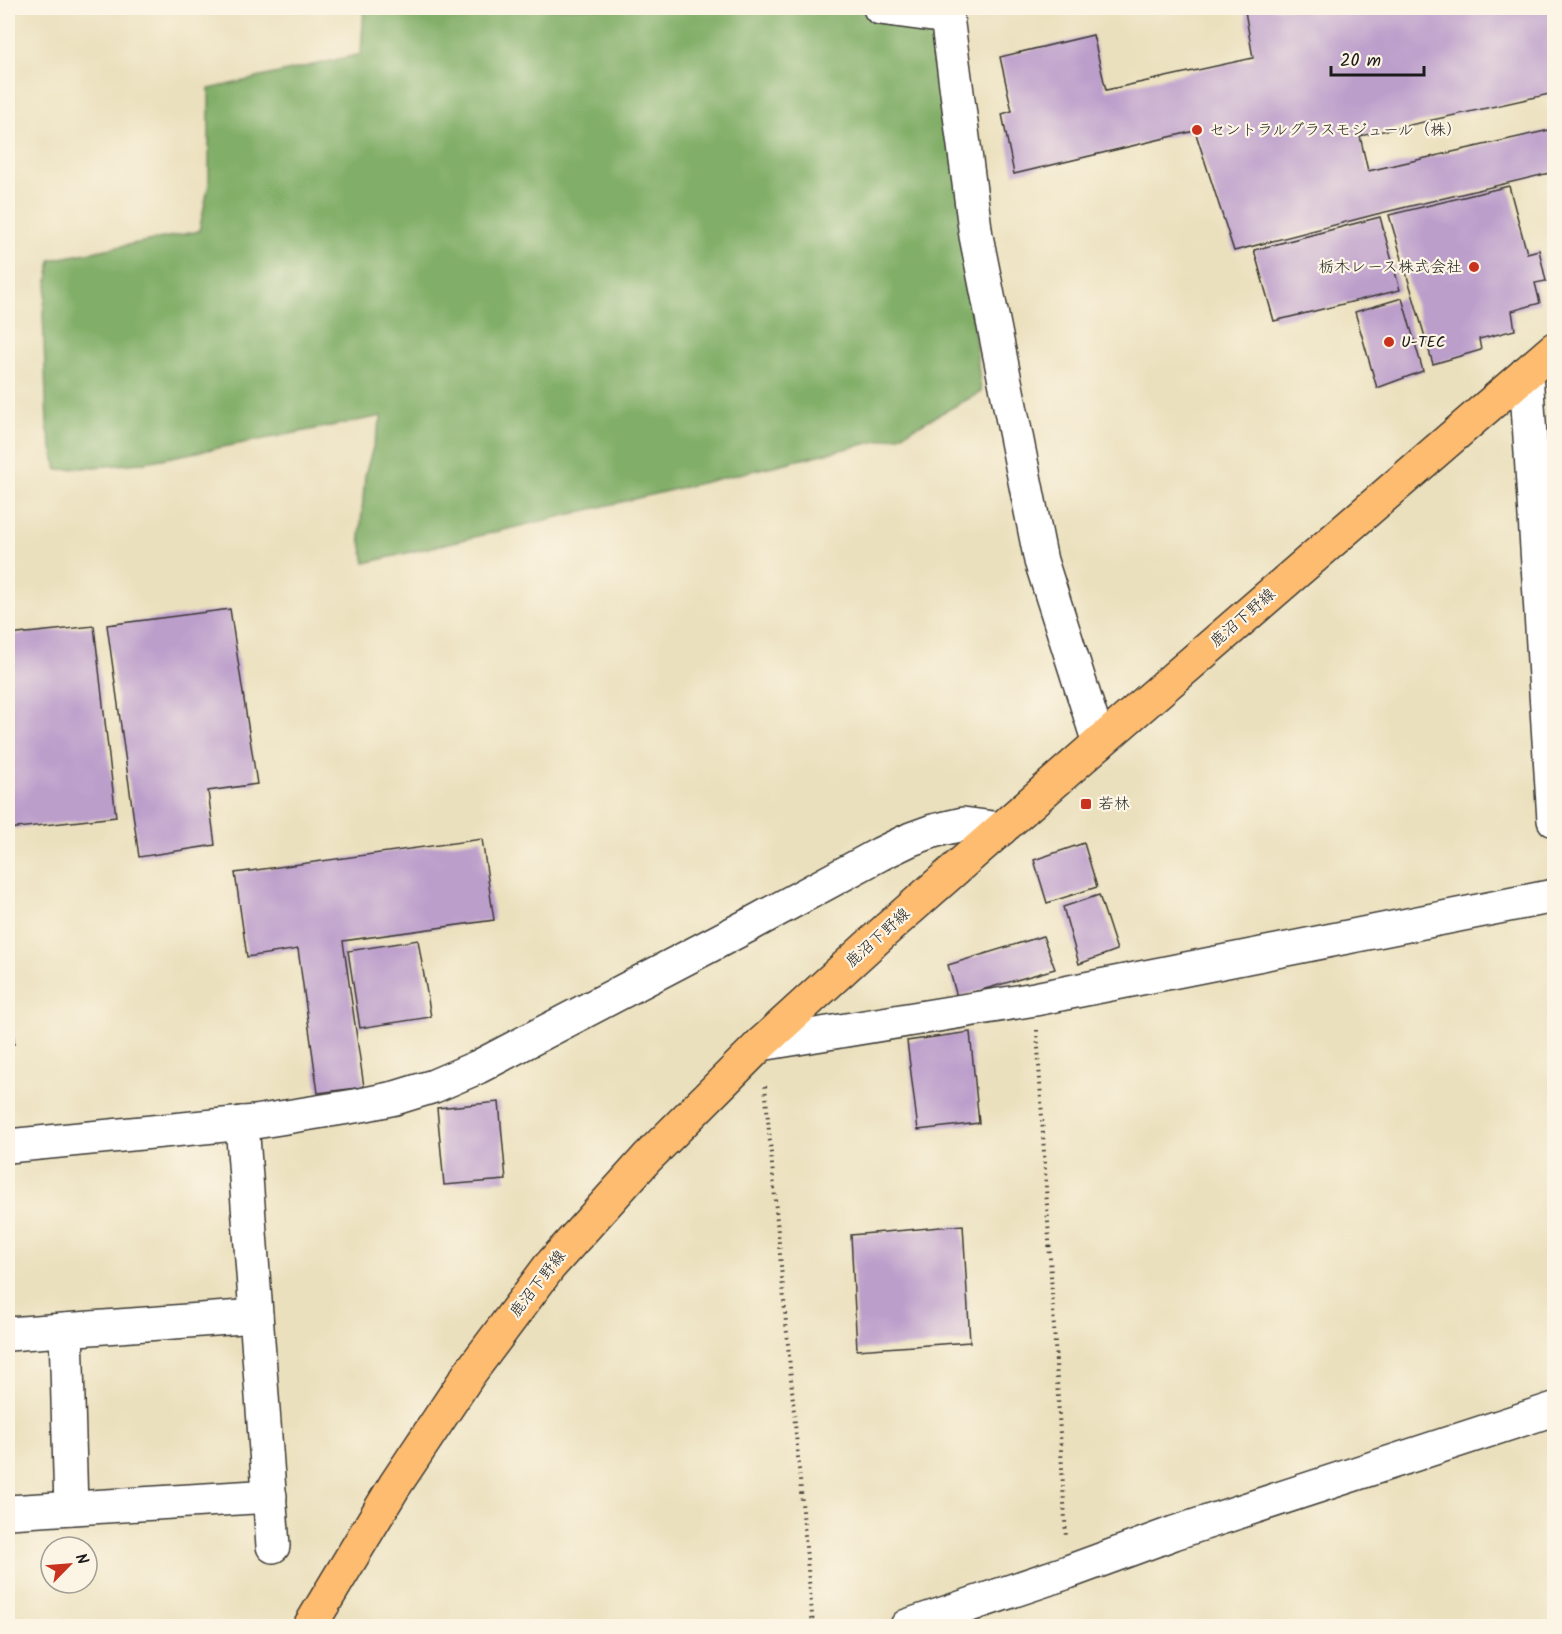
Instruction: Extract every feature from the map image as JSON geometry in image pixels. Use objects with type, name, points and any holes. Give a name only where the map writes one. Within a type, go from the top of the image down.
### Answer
[{"type":"main road","name":"鹿沼下野線","points":[[310,1626],[395,1485],[469,1374],[549,1267],[647,1158],[761,1044],[887,929],[1554,349]]},
{"type":"street","points":[[880,8],[951,12],[976,236],[1041,561],[1099,743]]},
{"type":"street","points":[[1526,373],[1554,820]]},
{"type":"street","points":[[8,1146],[242,1123],[361,1105],[434,1086],[488,1062],[911,839],[963,824],[1001,829]]},
{"type":"street","points":[[761,1044],[1035,999],[1554,896]]},
{"type":"street","points":[[242,1123],[273,1546]]},
{"type":"street","points":[[8,1334],[256,1316]]},
{"type":"street","points":[[66,1330],[71,1508]]},
{"type":"street","points":[[907,1626],[1068,1572],[1174,1533],[1554,1409]]},
{"type":"street","points":[[8,1512],[270,1496]]},
{"type":"path","points":[[1035,999],[1068,1572]]},
{"type":"path","points":[[761,1044],[813,1626]]},
{"type":"green space","points":[[364,8],[939,8],[981,392],[899,436],[365,563],[360,536],[365,475],[382,416],[141,463],[57,470],[47,425],[43,313],[51,260],[199,231],[209,184],[209,89],[361,54]]},
{"type":"building","name":"セントラルグラスモジュール（株）","points":[[1258,8],[1554,8],[1554,93],[1360,136],[1368,171],[1554,129],[1554,172],[1234,251],[1195,131],[1014,174],[1002,114],[1012,111],[1000,57],[1093,35],[1106,90],[1253,58],[1245,11]]},
{"type":"building","name":"栃木レース株式会社","points":[[1509,186],[1527,253],[1539,250],[1546,281],[1535,283],[1540,303],[1512,311],[1515,330],[1479,339],[1481,350],[1433,364],[1389,215]]},
{"type":"building","points":[[1380,217],[1400,290],[1274,321],[1254,250]]},
{"type":"building","name":"U-TEC","points":[[1402,298],[1423,371],[1377,388],[1355,312]]},
{"type":"building","points":[[230,609],[257,784],[208,791],[215,845],[139,857],[107,625]]},
{"type":"building","points":[[94,626],[116,817],[8,829],[8,635]]},
{"type":"building","points":[[482,839],[494,920],[343,941],[364,1087],[318,1093],[298,949],[247,957],[235,873]]},
{"type":"building","points":[[1084,843],[1097,887],[1047,903],[1034,860]]},
{"type":"building","points":[[1099,895],[1117,950],[1079,964],[1063,907]]},
{"type":"building","points":[[1043,936],[1055,969],[957,997],[948,965]]},
{"type":"building","points":[[418,940],[431,1017],[360,1028],[348,951]]},
{"type":"building","points":[[8,983],[14,1044],[8,1045]]},
{"type":"building","points":[[970,1032],[979,1123],[918,1130],[907,1041]]},
{"type":"building","points":[[499,1102],[506,1180],[444,1185],[437,1108]]},
{"type":"building","points":[[963,1225],[970,1342],[857,1350],[851,1235]]},
{"type":"place","name":"セントラルグラスモジュール（株）","points":[[1197,130]]},
{"type":"place","name":"栃木レース株式会社","points":[[1474,267]]},
{"type":"place","name":"U-TEC","points":[[1389,342]]},
{"type":"place","name":"若林","points":[[1086,804]]}]
